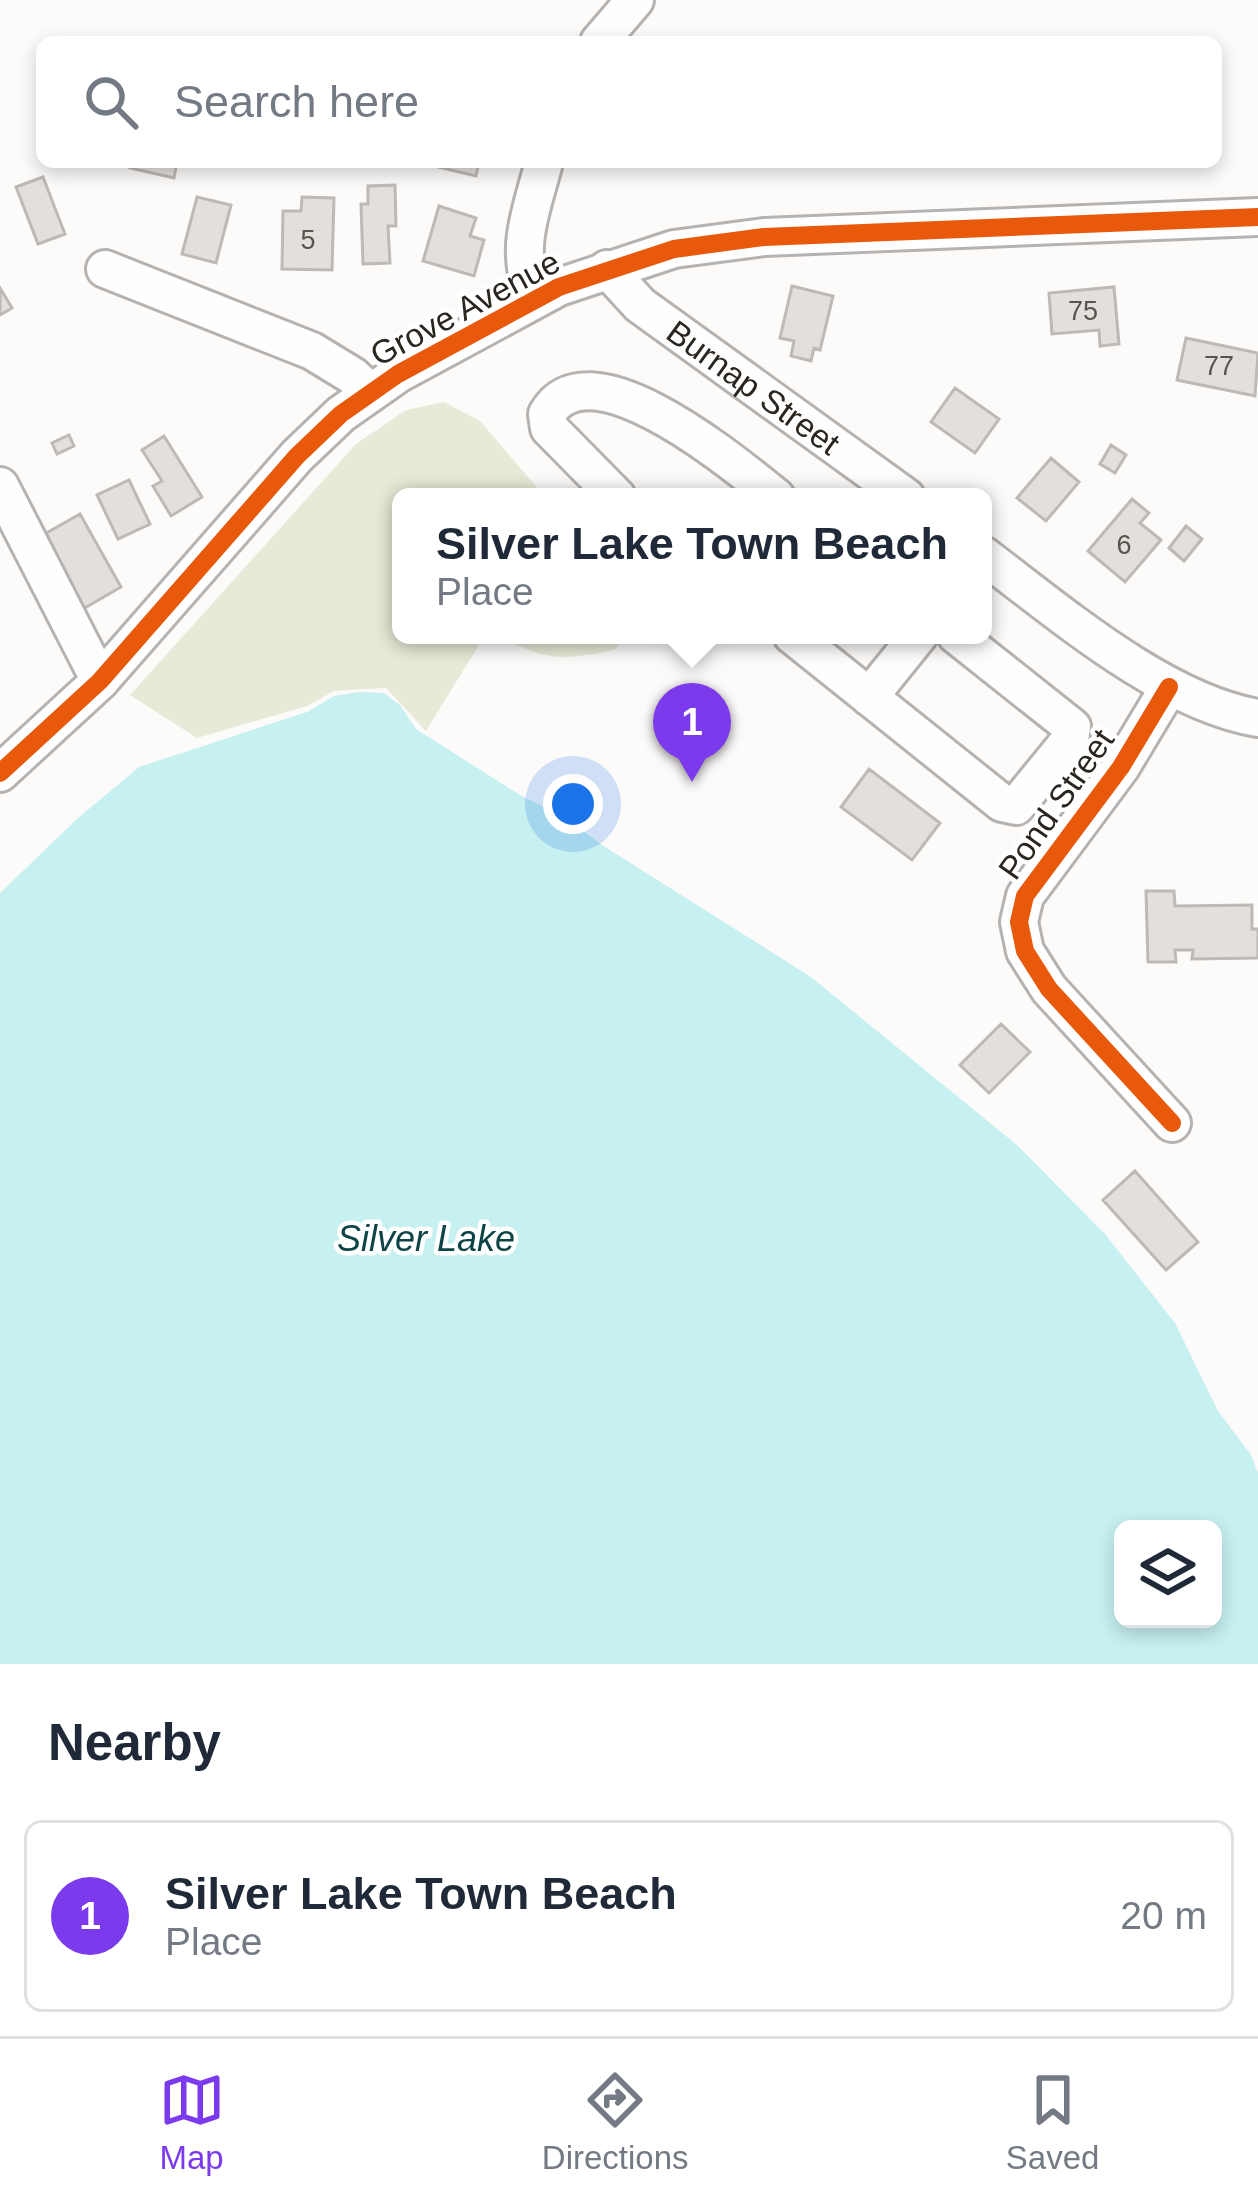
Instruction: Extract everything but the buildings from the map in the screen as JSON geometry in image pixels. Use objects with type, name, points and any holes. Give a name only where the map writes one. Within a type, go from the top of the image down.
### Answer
[{"type":"street","points":[[604,36],[635,0]]},
{"type":"street","points":[[534,298],[524,274],[522,250],[542,168]]},
{"type":"street","name":"Grove Avenue","points":[[0,773],[100,681],[306,447],[370,392],[534,298],[674,249],[764,237],[1258,218]]},
{"type":"street","points":[[105,269],[312,351],[370,392]]},
{"type":"street","name":"Burnap Street","points":[[608,269],[640,305],[882,488]]},
{"type":"street","points":[[608,488],[549,428],[547,414],[559,400],[588,393],[625,399],[694,433],[764,488]]},
{"type":"street","points":[[0,486],[100,681]]},
{"type":"street","points":[[992,561],[1169,687],[1217,709],[1258,718]]},
{"type":"street","points":[[803,644],[1004,804],[1020,803],[1070,740],[1072,727],[967,644]]},
{"type":"street","points":[[869,697],[912,644]]},
{"type":"street","name":"Pond Street","points":[[1169,687],[1121,767],[1025,896],[1019,922],[1020,937],[1034,969],[1172,1124]]},
{"type":"green space","points":[[444,402],[480,421],[537,488],[392,488],[392,644],[479,644],[426,731],[386,688],[334,691],[307,706],[197,738],[130,695],[356,444],[406,410]]},
{"type":"green space","points":[[516,644],[619,644],[615,650],[578,656],[540,653]]},
{"type":"water","name":"Silver Lake","points":[[384,693],[400,705],[416,729],[567,819],[811,977],[1017,1145],[1105,1234],[1175,1323],[1218,1411],[1251,1455],[1258,1473],[1258,1664],[0,1664],[0,893],[139,767],[307,712],[334,696]]},
{"type":"cycle path","points":[[0,773],[100,681],[297,456],[341,414],[398,374],[559,287],[674,249],[764,237],[1258,217]]},
{"type":"cycle path","points":[[1169,687],[1121,767],[1025,896],[1019,922],[1025,951],[1049,989],[1172,1123]]},
{"type":"place","name":"Silver Lake Town Beach","points":[[692,782]]}]
